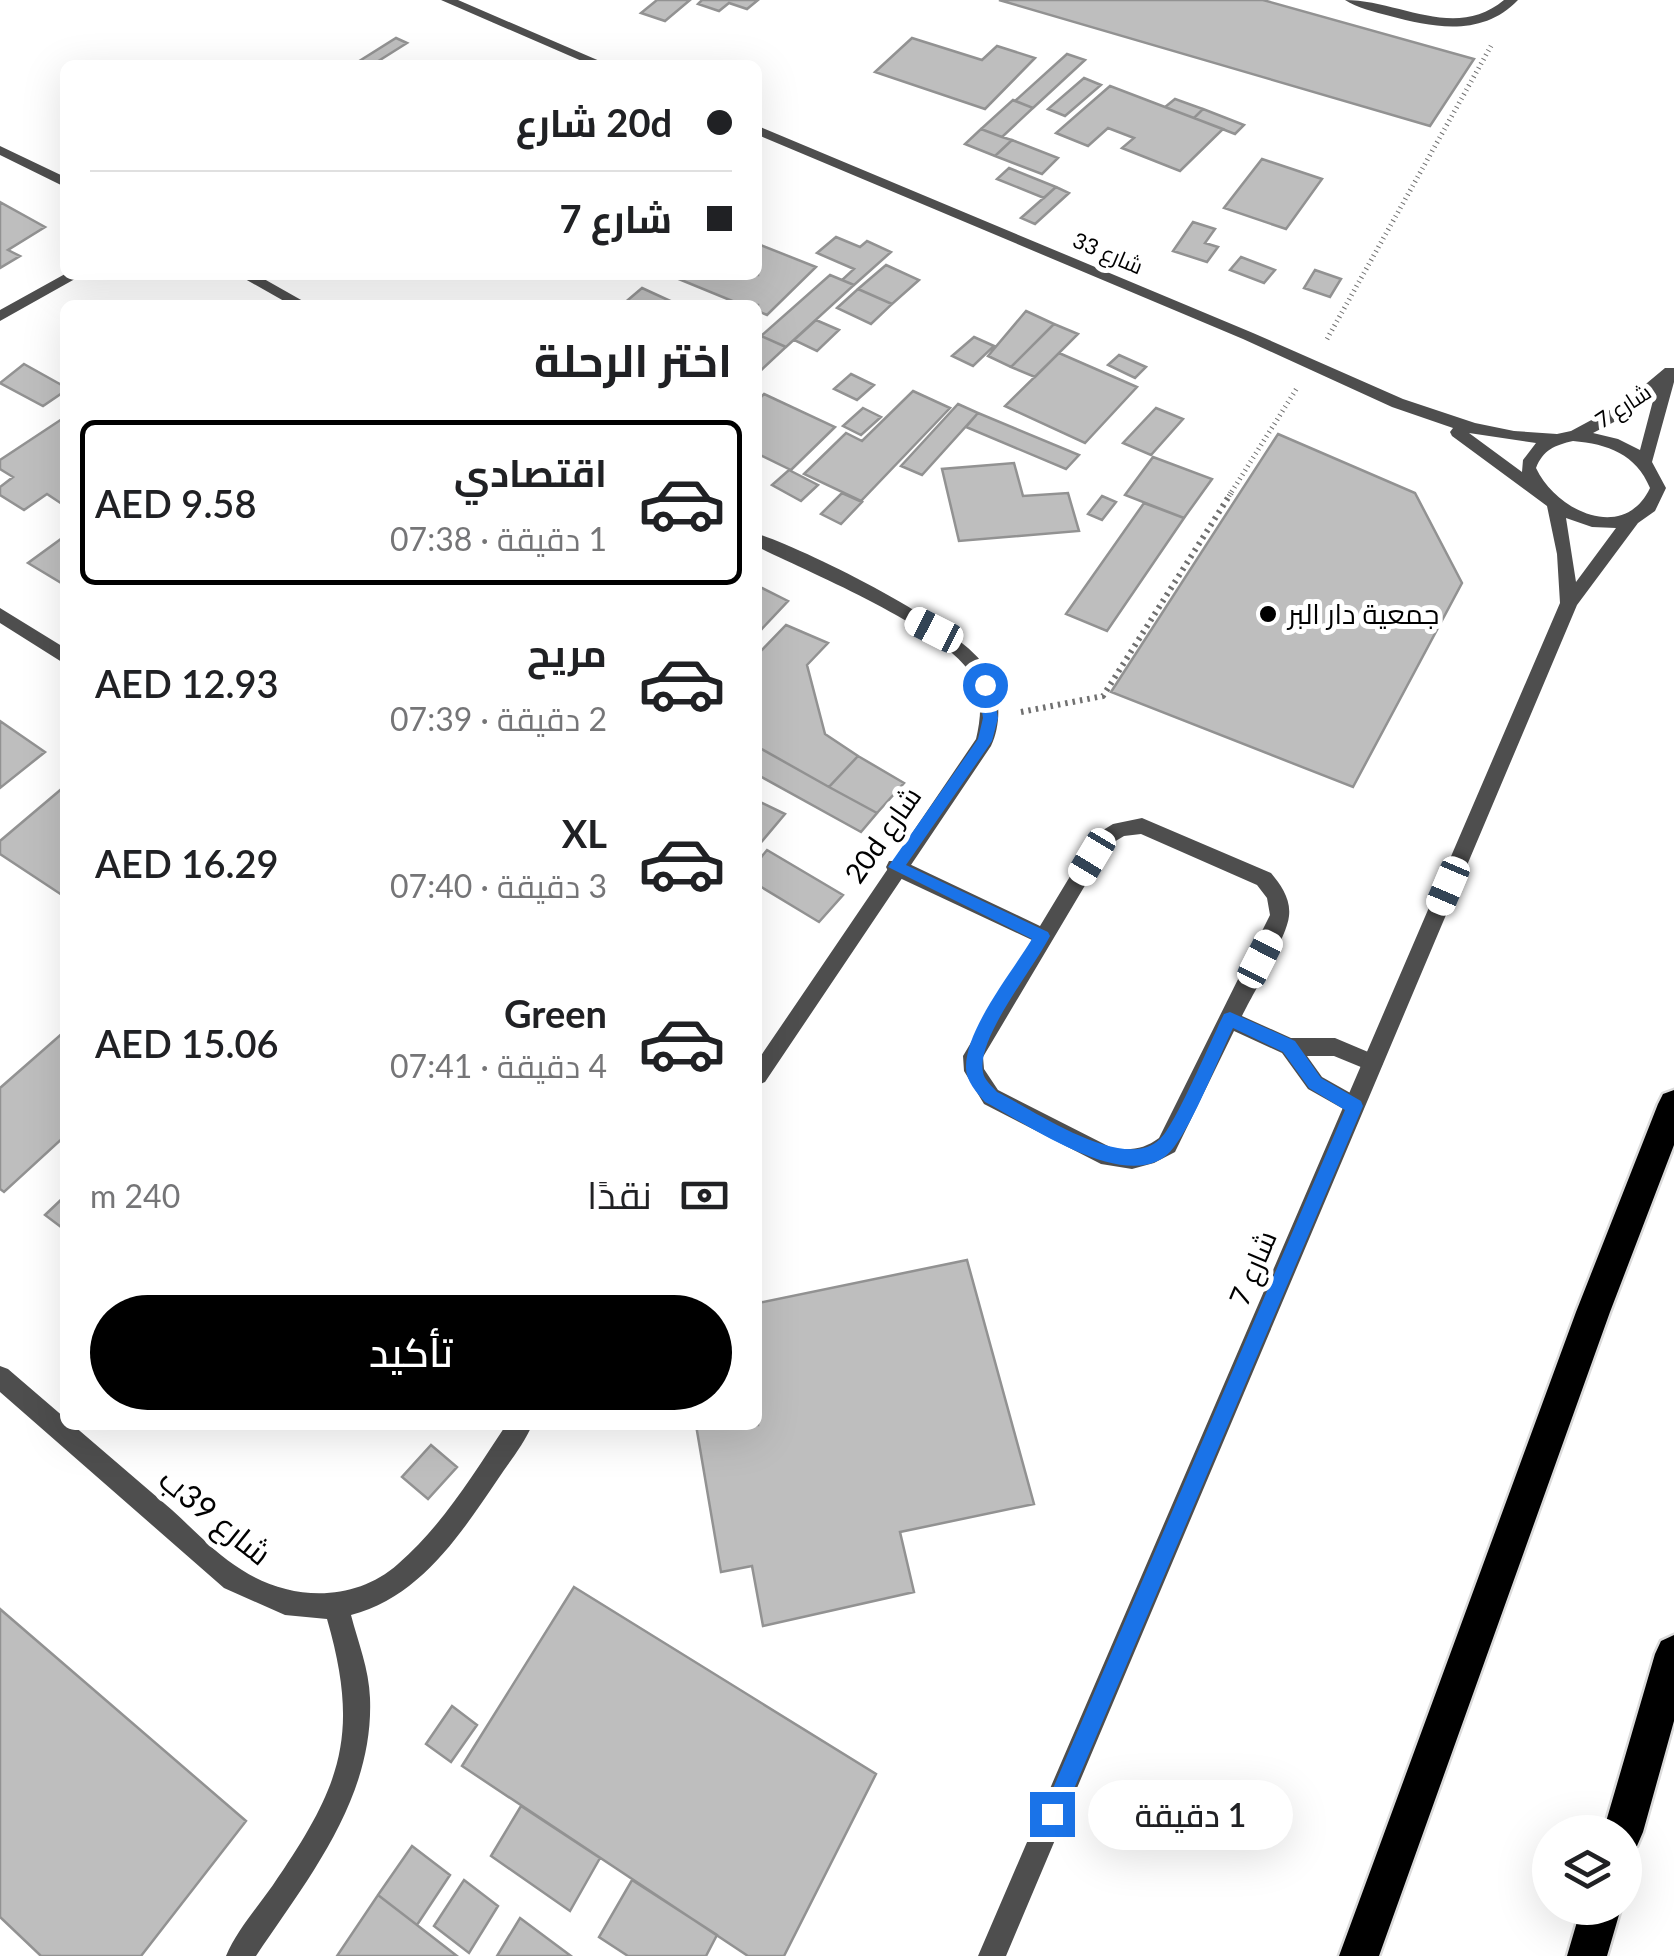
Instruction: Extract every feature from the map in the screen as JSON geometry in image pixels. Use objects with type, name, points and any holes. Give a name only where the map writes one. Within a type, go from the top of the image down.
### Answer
[{"type":"highway","points":[[1360,1956],[1586,1331],[1674,1104]]},
{"type":"highway","points":[[1628,1815],[1674,1654]]},
{"type":"highway","points":[[1588,1956],[1597,1925]]},
{"type":"street","points":[[447,0],[590,60]]},
{"type":"street","points":[[1351,0],[1416,18],[1476,20],[1493,15],[1512,0]]},
{"type":"street","name":"شارع 33","points":[[762,132],[1440,420],[1496,435],[1564,437]]},
{"type":"street","points":[[0,150],[60,180]]},
{"type":"street","points":[[2,314],[60,270]]},
{"type":"street","points":[[2,314],[66,280]]},
{"type":"street","points":[[254,280],[293,300]]},
{"type":"street","name":"شارع 7","points":[[1564,437],[1629,408],[1672,368]]},
{"type":"street","name":"شارع 7","points":[[1645,462],[1654,414],[1672,368]]},
{"type":"street","name":"شارع 33","points":[[1440,420],[1494,456],[1548,501]]},
{"type":"street","points":[[1564,437],[1612,442],[1645,462],[1658,488],[1656,500],[1647,511],[1632,519],[1594,521],[1548,501],[1528,468],[1532,456],[1564,437]]},
{"type":"street","name":"شارع 7","points":[[1548,501],[1565,554],[1569,603]]},
{"type":"street","name":"شارع 7","points":[[992,1956],[1569,603],[1632,519]]},
{"type":"street","points":[[762,542],[934,630],[977,668],[990,701],[990,718]]},
{"type":"street","points":[[0,614],[60,654]]},
{"type":"street","name":"20d شارع","points":[[762,1070],[985,741],[990,718]]},
{"type":"street","points":[[1154,828],[1264,879],[1278,899],[1279,921],[1167,1144],[1141,1159],[1109,1158],[991,1097],[974,1071],[978,1042],[1042,936],[1102,840],[1120,829],[1154,828]]},
{"type":"street","points":[[896,867],[1042,936]]},
{"type":"street","points":[[1230,1019],[1289,1046],[1335,1047],[1373,1063]]},
{"type":"street","points":[[1289,1046],[1315,1083],[1354,1106]]},
{"type":"street","name":"شارع 39ب","points":[[0,1377],[60,1429]]},
{"type":"street","name":"شارع 39ب","points":[[61,1430],[233,1579],[263,1597],[297,1608],[336,1607],[374,1596],[404,1576],[431,1552],[517,1430]]},
{"type":"street","points":[[240,1956],[337,1806],[354,1762],[357,1693],[336,1607]]},
{"type":"path","points":[[990,718],[1103,696],[1313,363],[1493,49],[1476,20]]},
{"type":"building","points":[[657,0],[690,0],[665,21],[641,13]]},
{"type":"building","points":[[702,0],[758,0],[747,9],[729,3],[719,11],[698,4]]},
{"type":"building","points":[[999,0],[1263,0],[1474,59],[1430,126]]},
{"type":"building","points":[[396,38],[407,43],[380,60],[361,60]]},
{"type":"building","points":[[912,38],[982,60],[997,46],[1035,58],[985,109],[875,72]]},
{"type":"building","points":[[1067,54],[1085,60],[1033,108],[1015,101]]},
{"type":"building","points":[[1084,78],[1101,85],[1065,116],[1048,109]]},
{"type":"building","points":[[1110,86],[1223,129],[1180,171],[1122,148],[1134,138],[1108,128],[1088,146],[1056,133]]},
{"type":"building","points":[[1175,99],[1203,109],[1194,118],[1165,107]]},
{"type":"building","points":[[1013,100],[1033,108],[1002,137],[981,129]]},
{"type":"building","points":[[1203,109],[1244,125],[1235,134],[1194,118]]},
{"type":"building","points":[[981,129],[1012,140],[995,156],[965,144]]},
{"type":"building","points":[[1012,140],[1058,158],[1042,174],[995,156]]},
{"type":"building","points":[[1262,159],[1322,179],[1286,229],[1224,208]]},
{"type":"building","points":[[1009,168],[1056,187],[1044,198],[997,179]]},
{"type":"building","points":[[1056,187],[1069,193],[1035,224],[1021,218]]},
{"type":"building","points":[[0,202],[45,227],[8,250],[20,256],[0,268]]},
{"type":"building","points":[[1193,222],[1215,229],[1205,243],[1218,247],[1207,262],[1173,251]]},
{"type":"building","points":[[836,237],[860,247],[867,241],[891,252],[854,285],[842,280],[854,269],[817,253]]},
{"type":"building","points":[[762,246],[816,267],[767,315],[762,313],[762,300],[730,300],[681,280],[762,280]]},
{"type":"building","points":[[1241,257],[1275,270],[1264,283],[1230,270]]},
{"type":"building","points":[[886,265],[919,280],[892,304],[858,289]]},
{"type":"building","points":[[1315,270],[1341,279],[1330,297],[1304,288]]},
{"type":"building","points":[[830,275],[854,285],[786,347],[762,335]]},
{"type":"building","points":[[642,288],[668,300],[628,300]]},
{"type":"building","points":[[858,289],[892,304],[871,324],[837,308]]},
{"type":"building","points":[[1026,311],[1054,324],[1011,367],[988,356]]},
{"type":"building","points":[[816,320],[839,330],[817,351],[794,340]]},
{"type":"building","points":[[1054,324],[1078,334],[1035,377],[1011,367]]},
{"type":"building","points":[[762,336],[786,347],[762,369]]},
{"type":"building","points":[[974,337],[994,346],[973,366],[952,356]]},
{"type":"building","points":[[1059,353],[1137,387],[1085,443],[1005,406]]},
{"type":"building","points":[[1119,355],[1146,367],[1135,378],[1108,365]]},
{"type":"building","points":[[24,364],[60,384],[60,394],[43,406],[0,383]]},
{"type":"building","points":[[851,374],[874,385],[857,400],[834,389]]},
{"type":"building","points":[[913,391],[950,408],[861,501],[804,474],[846,433],[862,441]]},
{"type":"building","points":[[762,396],[835,427],[791,470],[762,456]]},
{"type":"building","points":[[958,404],[978,413],[922,475],[901,466]]},
{"type":"building","points":[[863,408],[881,417],[861,435],[843,426]]},
{"type":"building","points":[[1156,408],[1183,419],[1151,455],[1123,443]]},
{"type":"building","points":[[978,413],[1079,455],[1066,469],[966,427]]},
{"type":"building","points":[[60,420],[60,503],[47,494],[24,510],[0,495],[0,487],[13,477],[0,469],[0,460]]},
{"type":"building","points":[[1278,434],[1415,493],[1462,583],[1353,787],[1111,692]]},
{"type":"building","points":[[1153,457],[1212,479],[1184,518],[1125,495]]},
{"type":"building","points":[[1014,463],[1023,496],[1068,493],[1079,531],[959,541],[942,469]]},
{"type":"building","points":[[789,470],[818,485],[801,501],[772,485]]},
{"type":"building","points":[[842,493],[862,502],[841,524],[821,514]]},
{"type":"building","points":[[1102,496],[1116,502],[1102,520],[1088,514]]},
{"type":"building","points":[[1144,503],[1184,518],[1107,631],[1066,614]]},
{"type":"building","points":[[60,540],[60,582],[28,563]]},
{"type":"building","points":[[762,588],[788,601],[762,629]]},
{"type":"building","points":[[786,625],[828,643],[807,665],[825,734],[858,756],[829,787],[762,749],[762,650]]},
{"type":"building","points":[[0,721],[45,752],[0,788]]},
{"type":"building","points":[[762,749],[877,813],[861,832],[762,777]]},
{"type":"building","points":[[858,756],[904,783],[877,813],[829,787]]},
{"type":"building","points":[[60,790],[60,894],[0,854],[0,841]]},
{"type":"building","points":[[762,803],[785,814],[762,841]]},
{"type":"building","points":[[767,850],[843,895],[819,922],[762,887],[762,856]]},
{"type":"building","points":[[60,1035],[60,1141],[4,1192],[0,1189],[0,1088]]},
{"type":"building","points":[[60,1201],[60,1226],[45,1215]]},
{"type":"building","points":[[967,1260],[1034,1504],[900,1532],[914,1592],[763,1626],[752,1566],[721,1572],[697,1430],[762,1430],[762,1302]]},
{"type":"building","points":[[431,1445],[457,1467],[428,1499],[402,1477]]},
{"type":"building","points":[[574,1587],[876,1774],[784,1956],[748,1956],[462,1766]]},
{"type":"building","points":[[0,1609],[246,1821],[141,1956],[41,1956],[0,1917]]},
{"type":"building","points":[[452,1706],[477,1725],[451,1762],[426,1744]]},
{"type":"building","points":[[521,1806],[600,1858],[570,1911],[491,1856]]},
{"type":"building","points":[[412,1846],[450,1875],[417,1925],[378,1895]]},
{"type":"building","points":[[464,1880],[498,1906],[469,1953],[434,1926]]},
{"type":"building","points":[[632,1880],[717,1935],[706,1956],[628,1956],[599,1937]]},
{"type":"building","points":[[378,1895],[417,1925],[457,1956],[337,1956]]},
{"type":"building","points":[[520,1918],[571,1956],[497,1956]]},
{"type":"place","name":"جمعية دار البر","points":[[1268,614]]},
{"type":"route","points":[[985,685],[990,701],[985,741],[896,867],[1042,936],[973,1056],[974,1071],[991,1097],[1109,1158],[1141,1159],[1167,1144],[1230,1019],[1289,1046],[1315,1083],[1354,1106],[1052,1814]]}]
